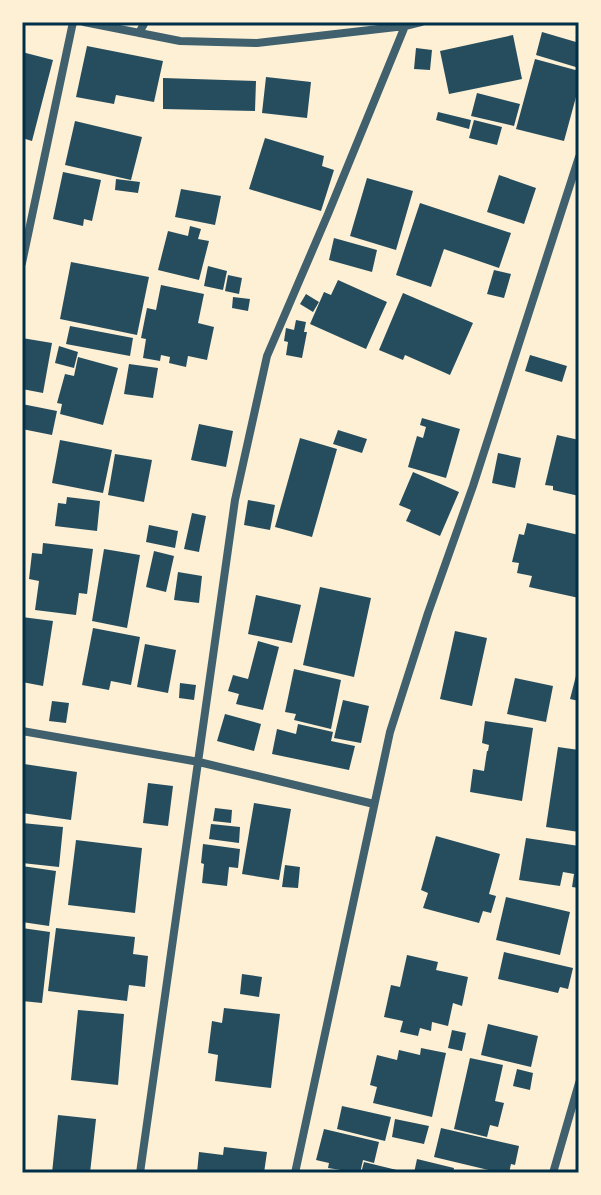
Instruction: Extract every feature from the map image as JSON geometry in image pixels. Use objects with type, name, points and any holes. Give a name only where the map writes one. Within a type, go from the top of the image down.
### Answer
[{"type":"street","points":[[22,263],[73,22]]},
{"type":"street","points":[[84,22],[180,41],[257,43],[421,22]]},
{"type":"street","points":[[139,33],[145,22]]},
{"type":"street","points":[[140,1173],[235,500],[267,356],[405,26]]},
{"type":"street","points":[[295,1173],[390,732],[579,157]]},
{"type":"street","points":[[22,731],[199,762],[374,804]]},
{"type":"street","points":[[553,1173],[579,1083]]},
{"type":"building","points":[[542,32],[576,42],[579,35],[579,68],[536,55]]},
{"type":"building","points":[[513,35],[522,79],[449,94],[440,51]]},
{"type":"building","points":[[87,46],[163,61],[154,102],[116,95],[114,104],[76,97]]},
{"type":"building","points":[[416,48],[432,50],[430,70],[414,69]]},
{"type":"building","points":[[22,52],[53,60],[32,141],[22,138]]},
{"type":"building","points":[[535,59],[579,71],[579,86],[564,141],[516,129]]},
{"type":"building","points":[[266,77],[311,82],[307,118],[262,113]]},
{"type":"building","points":[[163,78],[256,81],[255,111],[163,109]]},
{"type":"building","points":[[477,93],[520,104],[514,126],[471,116]]},
{"type":"building","points":[[438,112],[471,120],[469,129],[436,120]]},
{"type":"building","points":[[474,120],[502,127],[497,145],[469,138]]},
{"type":"building","points":[[75,121],[142,137],[131,180],[65,165]]},
{"type":"building","points":[[265,138],[324,156],[322,166],[334,170],[321,211],[249,189]]},
{"type":"building","points":[[63,172],[101,180],[92,221],[84,219],[83,226],[53,219]]},
{"type":"building","points":[[499,175],[536,188],[524,224],[487,212]]},
{"type":"building","points":[[367,178],[413,191],[396,250],[350,236]]},
{"type":"building","points":[[116,179],[140,182],[138,193],[115,190]]},
{"type":"building","points":[[181,189],[221,196],[215,225],[175,217]]},
{"type":"building","points":[[420,203],[511,233],[499,268],[444,249],[431,287],[396,275]]},
{"type":"building","points":[[190,226],[201,229],[198,239],[209,241],[199,280],[158,270],[168,231],[188,236]]},
{"type":"building","points":[[334,238],[377,250],[372,272],[329,260]]},
{"type":"building","points":[[71,262],[149,277],[137,335],[60,319]]},
{"type":"building","points":[[208,266],[227,271],[223,290],[204,286]]},
{"type":"building","points":[[494,270],[511,274],[504,298],[487,294]]},
{"type":"building","points":[[228,275],[242,278],[239,294],[225,291]]},
{"type":"building","points":[[338,280],[387,302],[366,349],[310,324],[324,292],[331,295]]},
{"type":"building","points":[[161,285],[204,294],[198,323],[214,327],[207,360],[188,356],[186,367],[169,363],[170,357],[161,355],[160,361],[143,358],[146,339],[141,338],[147,308],[156,310]]},
{"type":"building","points":[[403,293],[473,323],[450,375],[405,355],[403,360],[379,350]]},
{"type":"building","points":[[306,294],[319,302],[313,312],[300,304]]},
{"type":"building","points":[[233,297],[250,299],[248,311],[232,308]]},
{"type":"building","points":[[296,320],[306,322],[302,358],[286,355],[286,328],[294,330]]},
{"type":"building","points":[[70,326],[133,338],[130,356],[66,344]]},
{"type":"building","points":[[22,338],[52,343],[43,393],[22,389]]},
{"type":"building","points":[[59,346],[78,352],[74,368],[55,363]]},
{"type":"building","points":[[530,355],[567,366],[562,382],[525,371]]},
{"type":"building","points":[[78,357],[118,368],[103,425],[60,414],[62,404],[57,403],[65,374],[74,376]]},
{"type":"building","points":[[129,364],[158,368],[153,398],[124,394]]},
{"type":"building","points":[[22,404],[57,411],[52,435],[22,429]]},
{"type":"building","points":[[422,418],[460,429],[446,478],[408,467],[417,436],[423,438],[426,427],[420,425]]},
{"type":"building","points":[[199,424],[233,431],[226,467],[191,460]]},
{"type":"building","points":[[338,430],[367,439],[362,453],[333,444]]},
{"type":"building","points":[[557,435],[579,440],[579,496],[545,485]]},
{"type":"building","points":[[300,438],[337,449],[312,537],[275,527]]},
{"type":"building","points":[[60,440],[112,450],[103,493],[52,483]]},
{"type":"building","points":[[498,453],[521,458],[515,488],[492,483]]},
{"type":"building","points":[[115,454],[152,460],[144,502],[108,495]]},
{"type":"building","points":[[413,472],[459,492],[440,536],[406,521],[411,510],[399,505]]},
{"type":"building","points":[[67,497],[100,501],[97,531],[55,526],[58,503],[66,504]]},
{"type":"building","points":[[248,500],[275,505],[270,530],[244,525]]},
{"type":"building","points":[[192,513],[206,516],[199,552],[184,549]]},
{"type":"building","points":[[527,523],[579,535],[579,598],[529,587],[532,576],[517,573],[519,563],[512,562],[519,534],[524,535]]},
{"type":"building","points":[[149,525],[178,531],[175,548],[146,542]]},
{"type":"building","points":[[43,543],[93,549],[87,594],[79,593],[76,615],[35,610],[39,581],[29,579],[32,553],[42,554]]},
{"type":"building","points":[[104,549],[140,555],[127,628],[92,621]]},
{"type":"building","points":[[154,551],[174,556],[166,592],[146,587]]},
{"type":"building","points":[[178,572],[202,576],[199,603],[174,600]]},
{"type":"building","points":[[320,587],[371,598],[354,677],[303,665]]},
{"type":"building","points":[[256,595],[301,605],[292,643],[248,634]]},
{"type":"building","points":[[22,617],[53,621],[43,686],[22,682]]},
{"type":"building","points":[[93,628],[140,637],[131,685],[111,681],[109,690],[82,685]]},
{"type":"building","points":[[455,631],[487,638],[472,706],[440,699]]},
{"type":"building","points":[[258,641],[279,647],[263,710],[236,704],[239,694],[228,691],[233,675],[248,679]]},
{"type":"building","points":[[145,644],[176,650],[168,693],[137,687]]},
{"type":"building","points":[[579,668],[579,701],[570,699]]},
{"type":"building","points":[[294,669],[341,680],[331,729],[294,720],[296,714],[285,712]]},
{"type":"building","points":[[515,678],[553,686],[546,722],[507,714]]},
{"type":"building","points":[[180,683],[196,685],[194,700],[179,698]]},
{"type":"building","points":[[343,700],[369,706],[361,743],[334,738]]},
{"type":"building","points":[[52,701],[69,703],[66,723],[49,721]]},
{"type":"building","points":[[225,714],[261,724],[254,751],[217,741]]},
{"type":"building","points":[[485,721],[533,728],[522,801],[470,792],[473,769],[484,771],[489,745],[482,743]]},
{"type":"building","points":[[298,724],[333,732],[331,741],[355,746],[349,770],[272,754],[277,729],[296,734]]},
{"type":"building","points":[[558,747],[579,750],[579,832],[546,827]]},
{"type":"building","points":[[24,764],[77,772],[71,820],[22,813]]},
{"type":"building","points":[[148,783],[173,786],[168,826],[143,823]]},
{"type":"building","points":[[254,803],[291,809],[279,880],[242,874]]},
{"type":"building","points":[[215,808],[232,810],[231,823],[213,821]]},
{"type":"building","points":[[22,823],[63,827],[59,867],[22,863]]},
{"type":"building","points":[[211,824],[240,827],[239,843],[209,839]]},
{"type":"building","points":[[436,836],[500,854],[489,894],[496,896],[491,913],[483,911],[479,923],[423,908],[428,893],[421,890]]},
{"type":"building","points":[[526,838],[579,846],[579,888],[572,887],[574,874],[563,872],[560,886],[519,880]]},
{"type":"building","points":[[76,840],[142,848],[135,913],[68,905]]},
{"type":"building","points":[[203,844],[240,849],[238,868],[229,867],[227,886],[202,883]]},
{"type":"building","points":[[285,865],[300,867],[298,888],[282,887]]},
{"type":"building","points":[[22,866],[56,871],[49,926],[22,922]]},
{"type":"building","points":[[506,897],[570,912],[560,955],[496,940]]},
{"type":"building","points":[[22,928],[50,932],[42,1003],[22,1001]]},
{"type":"building","points":[[56,928],[135,937],[133,954],[148,956],[145,987],[129,985],[127,1001],[48,991]]},
{"type":"building","points":[[504,952],[573,968],[568,989],[560,987],[558,993],[498,979]]},
{"type":"building","points":[[407,955],[438,962],[436,970],[468,977],[462,1006],[453,1003],[448,1026],[432,1022],[431,1031],[420,1028],[418,1036],[400,1032],[403,1021],[384,1017],[391,985],[400,987]]},
{"type":"building","points":[[242,974],[262,977],[259,997],[240,994]]},
{"type":"building","points":[[224,1008],[280,1014],[271,1088],[215,1081],[218,1055],[208,1053],[212,1021],[222,1023]]},
{"type":"building","points":[[78,1010],[124,1014],[118,1085],[71,1080]]},
{"type":"building","points":[[488,1024],[538,1036],[531,1067],[481,1055]]},
{"type":"building","points":[[452,1030],[466,1033],[462,1051],[448,1048]]},
{"type":"building","points":[[421,1048],[446,1053],[432,1117],[373,1103],[377,1087],[370,1085],[377,1055],[397,1060],[399,1050],[420,1055]]},
{"type":"building","points":[[470,1058],[503,1065],[495,1101],[504,1103],[498,1127],[490,1125],[487,1137],[454,1129]]},
{"type":"building","points":[[517,1069],[533,1073],[530,1090],[513,1086]]},
{"type":"building","points":[[342,1106],[391,1117],[385,1141],[337,1129]]},
{"type":"building","points":[[58,1115],[96,1119],[90,1173],[52,1173]]},
{"type":"building","points":[[395,1119],[429,1126],[424,1144],[392,1137]]},
{"type":"building","points":[[441,1128],[519,1146],[515,1165],[511,1164],[509,1173],[501,1173],[434,1157]]},
{"type":"building","points":[[324,1129],[379,1142],[374,1163],[363,1160],[360,1173],[328,1168],[329,1163],[316,1160]]},
{"type":"building","points":[[224,1147],[267,1152],[264,1173],[197,1173],[199,1152],[223,1155]]},
{"type":"building","points":[[417,1159],[454,1168],[453,1173],[414,1173]]},
{"type":"building","points":[[364,1162],[405,1172],[405,1173],[361,1173]]}]
